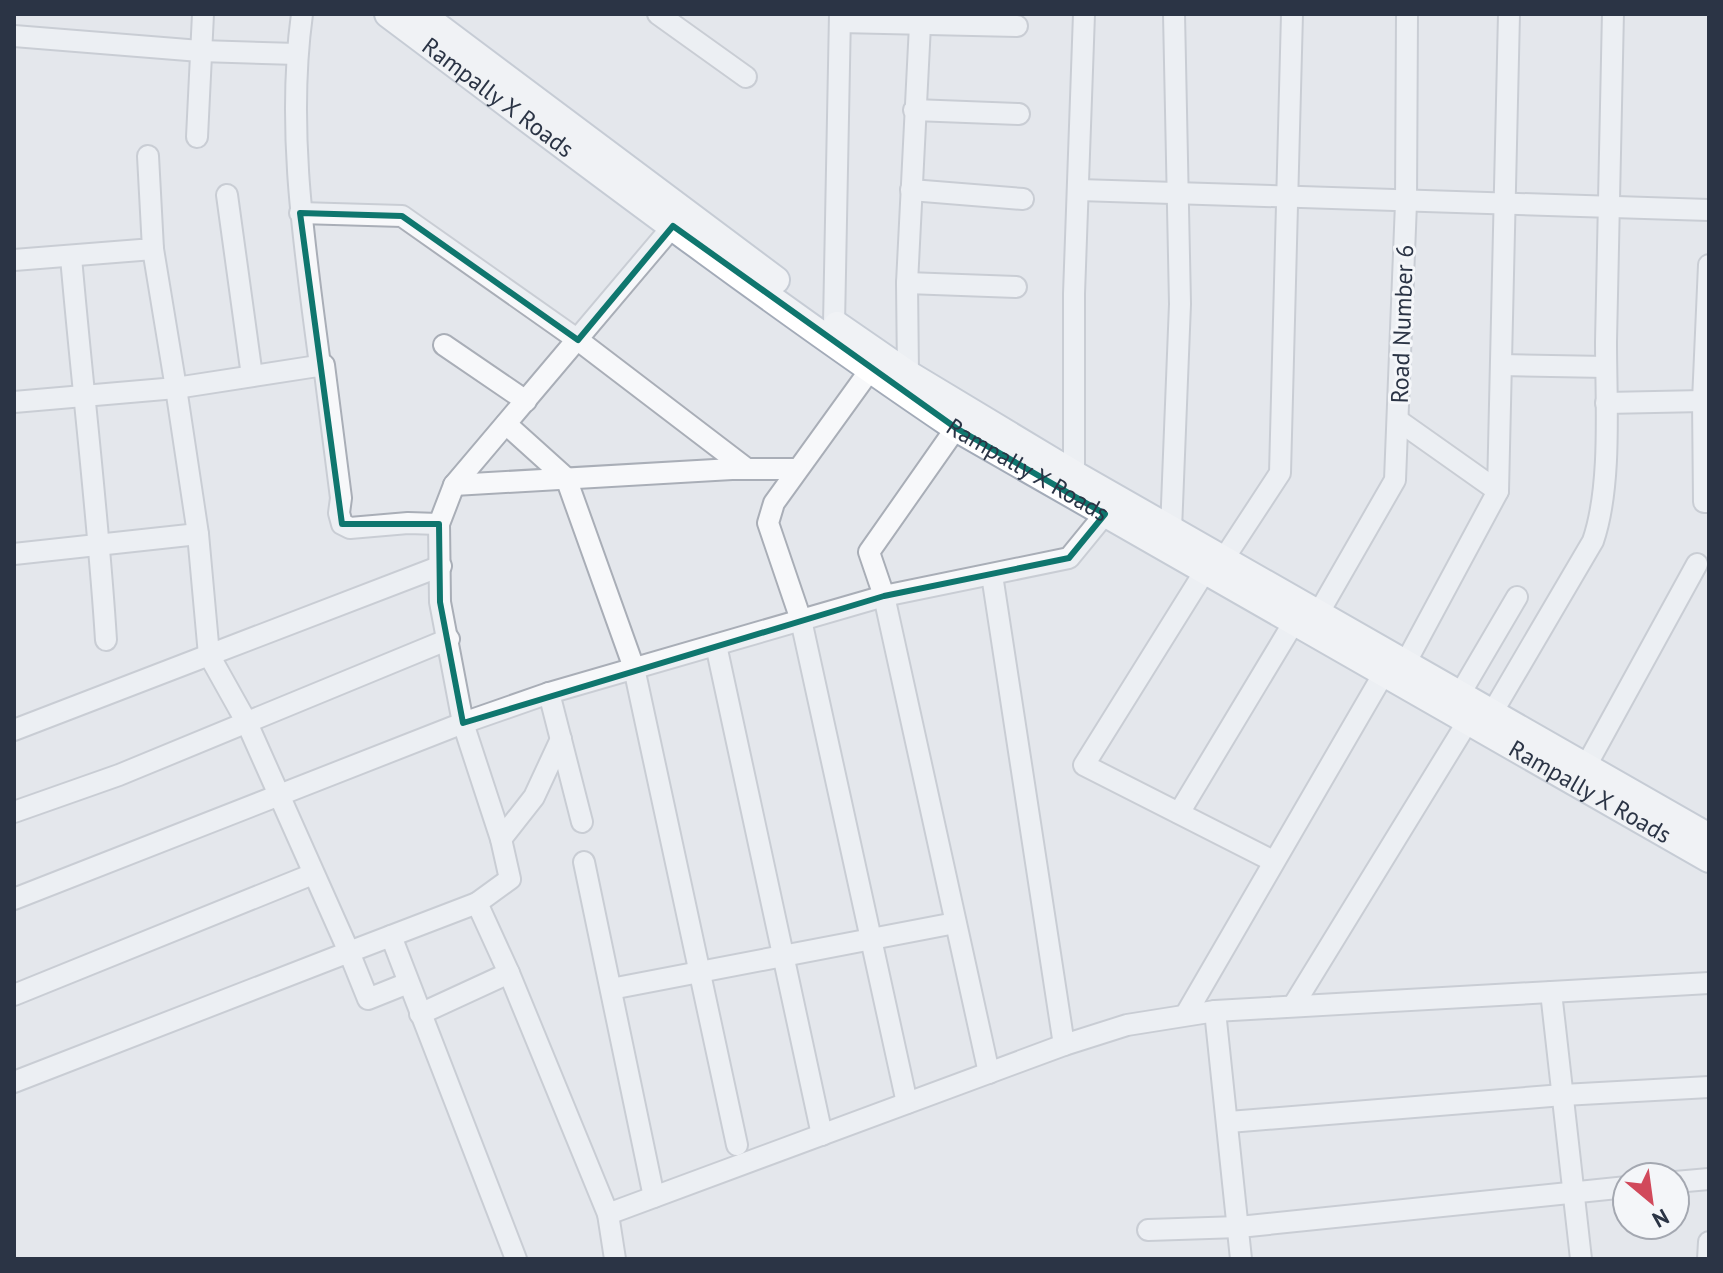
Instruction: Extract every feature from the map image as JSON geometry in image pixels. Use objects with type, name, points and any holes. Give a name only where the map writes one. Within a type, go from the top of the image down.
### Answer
[{"type":"main road","name":"Rampally X Roads","points":[[388,14],[870,370],[956,428],[1105,514],[1214,565]]},
{"type":"main road","points":[[421,14],[834,324],[908,374],[1171,530],[1214,565],[1395,668],[1460,694],[1480,717],[1586,766],[1709,837]]},
{"type":"main road","name":"Rampally X Roads","points":[[1395,668],[1709,859]]},
{"type":"street","points":[[197,137],[203,14]]},
{"type":"street","points":[[302,14],[297,54],[300,213],[320,365]]},
{"type":"street","points":[[658,14],[686,22],[746,77]]},
{"type":"street","points":[[1074,474],[1074,294],[1084,14]]},
{"type":"street","points":[[1171,530],[1180,304],[1174,14]]},
{"type":"street","points":[[1273,861],[1084,765],[1214,565],[1280,473],[1292,14]]},
{"type":"street","name":"Road Number 6","points":[[1179,813],[1395,480],[1406,203],[1407,14]]},
{"type":"street","points":[[1186,1014],[1273,861],[1395,668],[1498,491],[1509,14]]},
{"type":"street","points":[[1293,1006],[1593,541],[1603,496],[1613,14]]},
{"type":"street","points":[[834,324],[840,18],[1017,26]]},
{"type":"street","points":[[908,374],[907,283],[914,110],[930,21]]},
{"type":"street","points":[[14,36],[200,51],[297,54]]},
{"type":"street","points":[[914,110],[1019,114]]},
{"type":"street","points":[[148,156],[153,249],[198,534],[209,655],[247,723],[368,999],[408,983]]},
{"type":"street","points":[[911,190],[1023,199]]},
{"type":"street","points":[[1079,190],[1406,203],[1709,210]]},
{"type":"street","points":[[227,195],[252,376]]},
{"type":"street","points":[[300,213],[402,216],[578,340],[747,469]]},
{"type":"street","points":[[14,1082],[477,903],[510,879],[501,839],[463,723],[440,602],[439,524],[454,485],[673,226]]},
{"type":"street","points":[[14,260],[153,249]]},
{"type":"street","points":[[71,257],[100,545],[106,640]]},
{"type":"street","points":[[1709,265],[1703,401],[1704,502],[1709,502]]},
{"type":"street","points":[[907,283],[1016,287]]},
{"type":"street","points":[[444,345],[526,401]]},
{"type":"street","points":[[14,402],[176,388],[324,365],[342,524],[350,528],[439,524]]},
{"type":"street","points":[[1501,365],[1606,367]]},
{"type":"street","points":[[870,370],[774,503],[768,523],[801,620],[907,1103]]},
{"type":"street","points":[[1606,403],[1703,401]]},
{"type":"street","points":[[1399,421],[1498,491]]},
{"type":"street","points":[[506,424],[566,478],[634,668],[737,1145]]},
{"type":"street","points":[[956,428],[869,552],[884,596],[989,1073]]},
{"type":"street","points":[[454,485],[797,469]]},
{"type":"street","points":[[14,899],[463,723],[549,693],[884,596],[1069,558],[1105,514]]},
{"type":"street","points":[[14,554],[198,534]]},
{"type":"street","points":[[1586,766],[1697,564]]},
{"type":"street","points":[[14,730],[441,566]]},
{"type":"street","points":[[992,575],[1064,1045]]},
{"type":"street","points":[[1460,694],[1517,597]]},
{"type":"street","points":[[14,812],[119,775],[449,639]]},
{"type":"street","points":[[716,645],[822,1135]]},
{"type":"street","points":[[549,693],[582,822]]},
{"type":"street","points":[[501,839],[534,797],[561,739]]},
{"type":"street","points":[[584,862],[654,1197]]},
{"type":"street","points":[[14,995],[313,874]]},
{"type":"street","points":[[477,903],[608,1214],[615,1259]]},
{"type":"street","points":[[611,989],[955,923]]},
{"type":"street","points":[[391,936],[516,1259]]},
{"type":"street","points":[[420,1014],[509,973]]},
{"type":"street","points":[[608,1214],[1064,1045],[1127,1025],[1215,1011],[1709,983]]},
{"type":"street","points":[[1551,992],[1581,1259]]},
{"type":"street","points":[[1215,1011],[1241,1259]]},
{"type":"street","points":[[1229,1122],[1563,1095],[1709,1087]]},
{"type":"street","points":[[1148,1230],[1239,1227],[1611,1189]]},
{"type":"street","points":[[1708,1259],[1709,1242]]},
{"type":"highlighted area","points":[[300,213],[402,216],[578,340],[673,226],[956,428],[1105,514],[1069,558],[884,596],[463,723],[440,602],[439,524],[342,524]]}]
